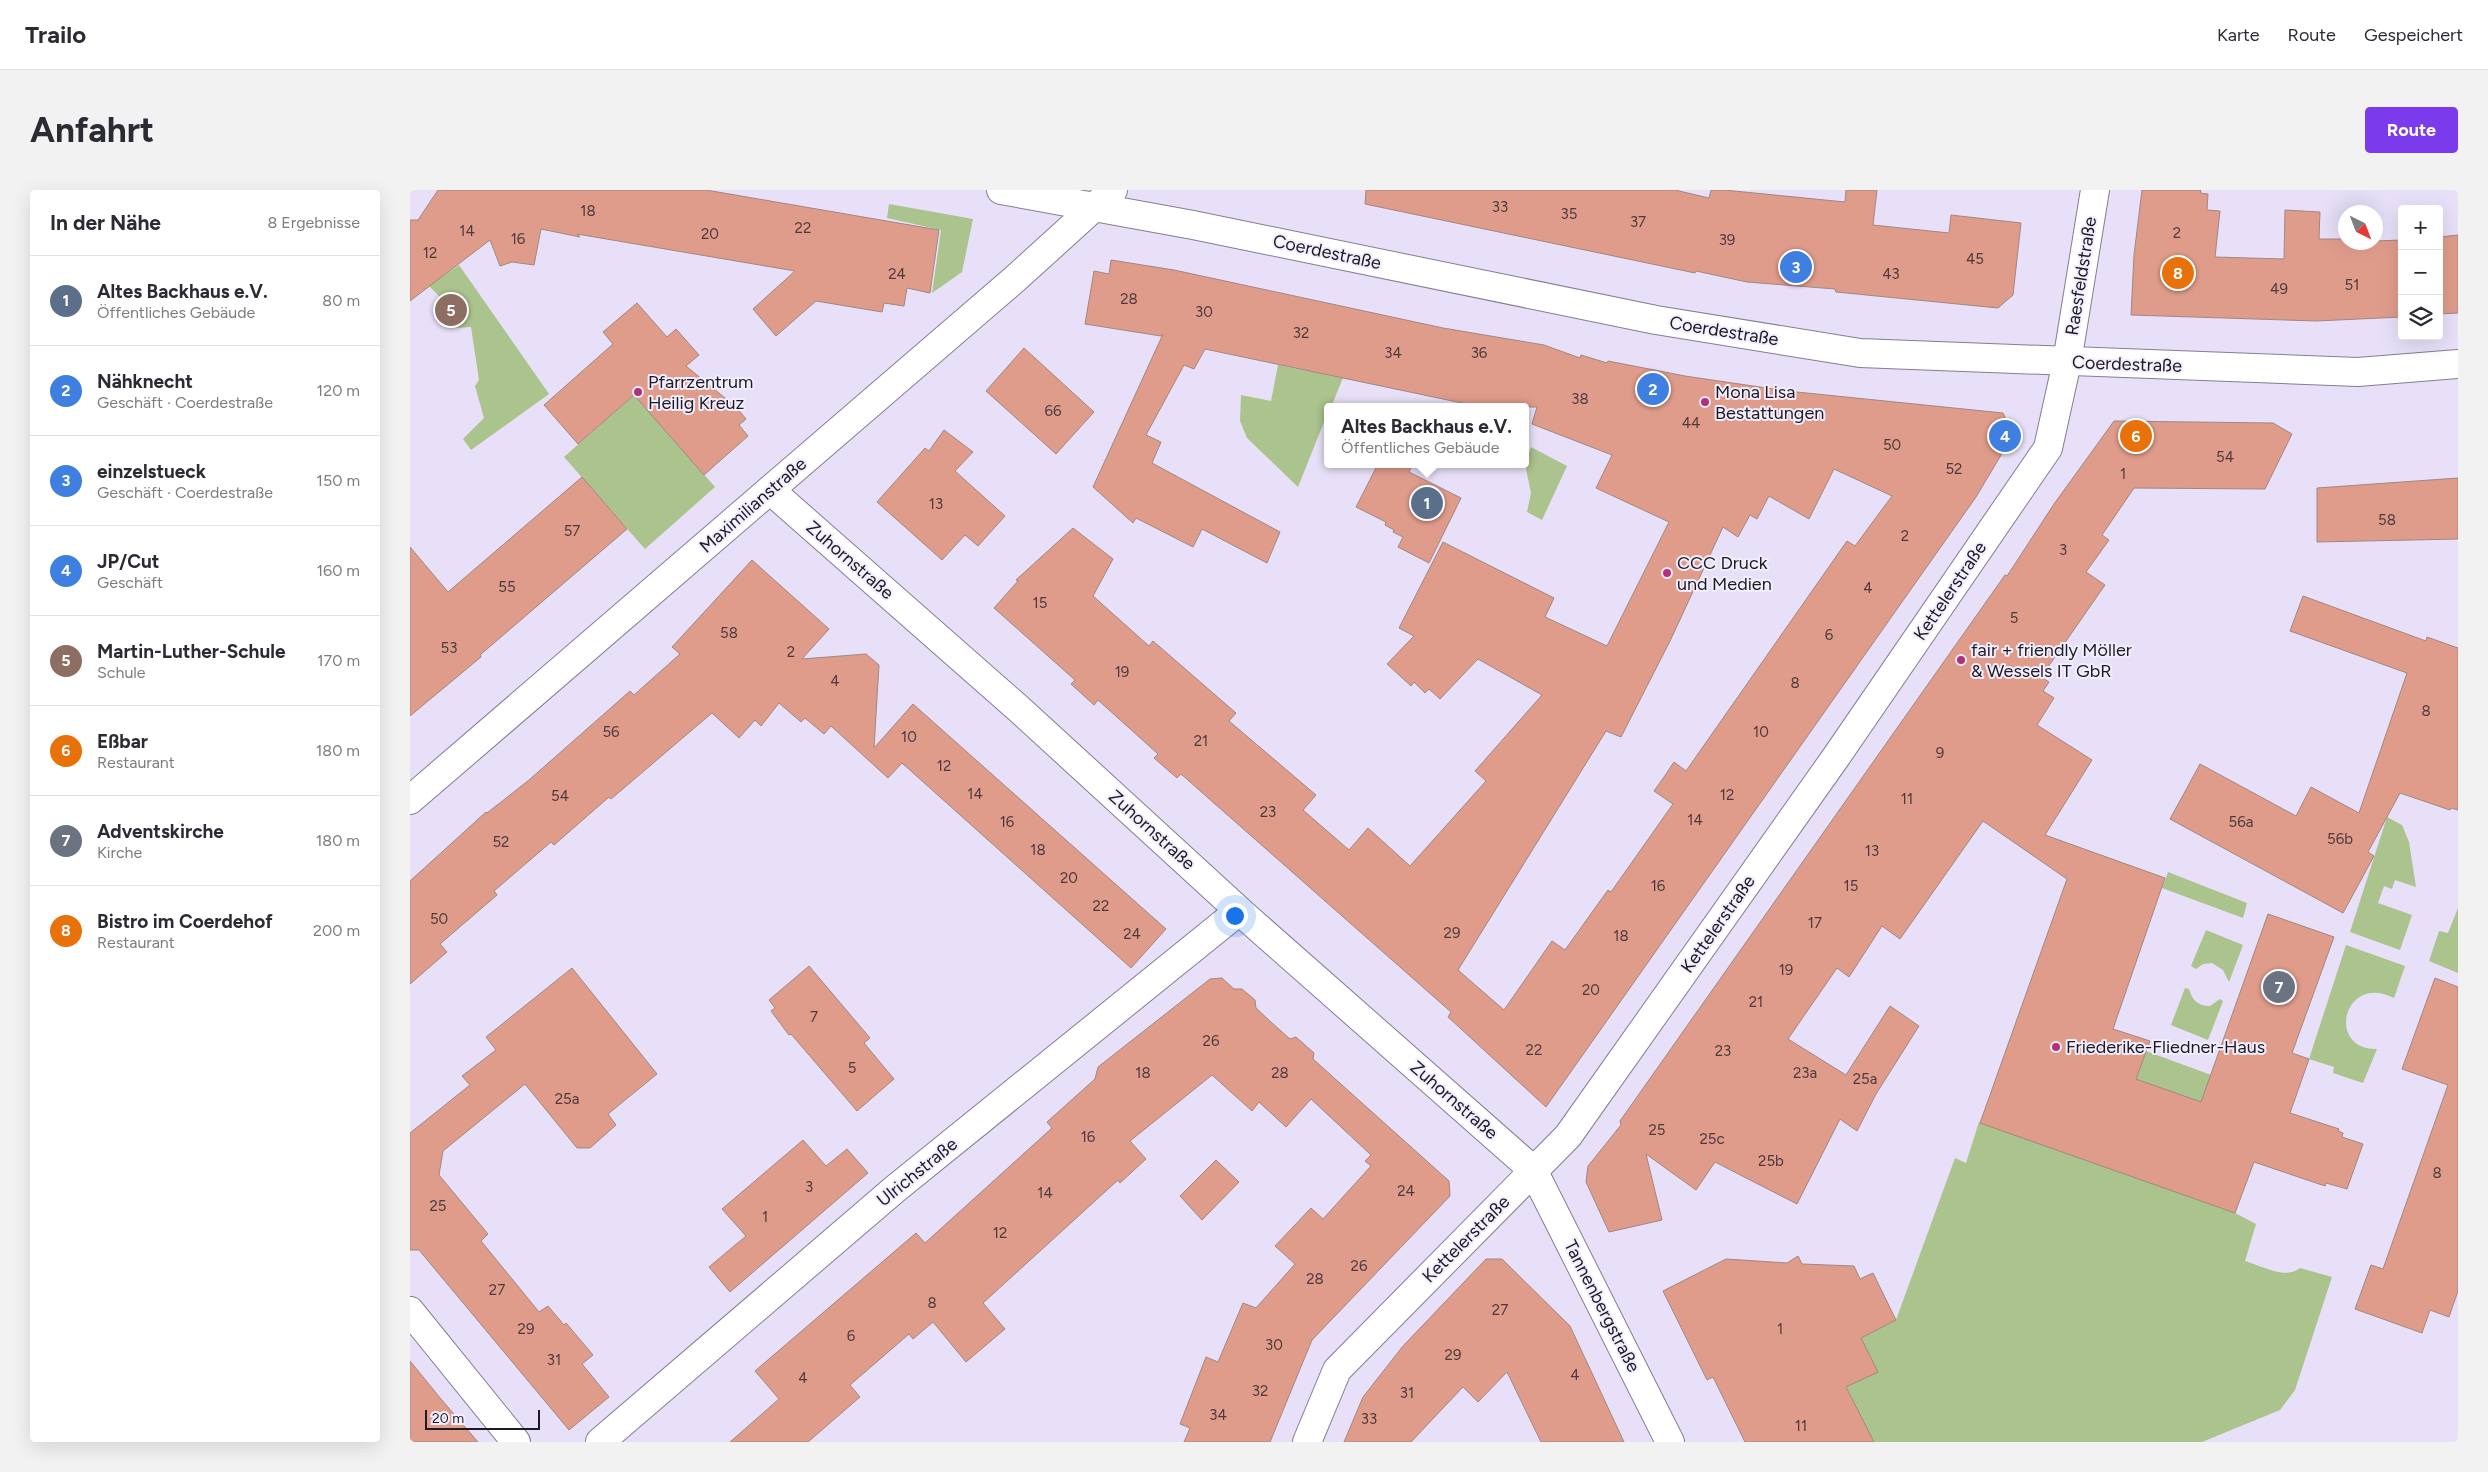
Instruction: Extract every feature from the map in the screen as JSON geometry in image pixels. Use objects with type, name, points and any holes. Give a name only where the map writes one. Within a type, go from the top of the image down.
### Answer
[{"type":"street","name":"Coerdestraße","points":[[1001,190],[1103,199],[1202,227],[1656,320],[1860,354],[2358,372],[2458,364]]},
{"type":"street","name":"Raesfeldstraße","points":[[2067,362],[2095,190]]},
{"type":"street","name":"Maximilianstraße","points":[[410,800],[770,490],[1103,199]]},
{"type":"street","name":"Kettelerstraße","points":[[1307,1442],[1337,1370],[1568,1136],[1836,757],[2048,448],[2067,362]]},
{"type":"street","name":"Zuhornstraße","points":[[770,490],[1019,709],[1239,911],[1533,1170]]},
{"type":"street","name":"Ulrichstraße","points":[[600,1442],[895,1189],[1239,911]]},
{"type":"street","name":"Tannenbergstraße","points":[[1533,1170],[1670,1442]]},
{"type":"street","points":[[410,1311],[516,1442]]},
{"type":"green space","points":[[889,204],[973,219],[962,272],[932,293],[941,230],[887,218]]},
{"type":"green space","points":[[459,265],[549,394],[471,450],[463,439],[484,418],[475,386],[479,380],[471,327],[457,328],[445,302],[429,286]]},
{"type":"green space","points":[[1278,365],[1343,378],[1333,403],[1324,403],[1324,422],[1298,487],[1247,438],[1240,421],[1241,395],[1271,401]]},
{"type":"green space","points":[[634,395],[715,487],[645,549],[564,457]]},
{"type":"green space","points":[[1531,447],[1567,466],[1542,520],[1527,512],[1531,493],[1526,468],[1529,468]]},
{"type":"green space","points":[[2387,817],[2402,825],[2409,842],[2416,887],[2395,880],[2392,889],[2384,886],[2378,903],[2412,915],[2400,950],[2350,932]]},
{"type":"green space","points":[[2168,872],[2247,903],[2243,918],[2162,888]]},
{"type":"green space","points":[[2458,908],[2458,973],[2429,961],[2439,931],[2448,933]]},
{"type":"green space","points":[[2206,930],[2243,945],[2229,982],[2223,970],[2212,963],[2203,964],[2196,969],[2191,966]]},
{"type":"green space","points":[[2346,945],[2405,966],[2394,998],[2377,993],[2363,995],[2353,1003],[2347,1014],[2346,1026],[2351,1038],[2361,1046],[2377,1049],[2363,1083],[2333,1073],[2334,1067],[2309,1059]]},
{"type":"green space","points":[[2185,988],[2189,989],[2199,1004],[2210,1006],[2220,999],[2223,1001],[2208,1040],[2171,1025]]},
{"type":"green space","points":[[2146,1051],[2279,1100],[2268,1126],[2136,1079]]},
{"type":"green space","points":[[1979,1122],[2235,1213],[2256,1224],[2245,1261],[2280,1272],[2287,1273],[2300,1268],[2332,1277],[2295,1390],[2280,1410],[2202,1442],[1873,1442],[1846,1387],[1861,1338],[1896,1320],[1955,1158],[1966,1163]]},
{"type":"building","points":[[438,190],[706,190],[939,230],[930,293],[907,288],[904,306],[884,303],[882,312],[816,301],[776,336],[753,309],[795,271],[577,234],[580,237],[541,229],[534,265],[512,262],[500,266],[490,240],[410,301],[410,220],[418,220]]},
{"type":"building","points":[[1366,190],[1675,190],[1709,198],[1711,190],[1724,190],[1845,202],[1846,190],[1877,190],[1873,225],[1949,233],[1951,215],[2021,223],[2013,295],[1998,308],[1836,292],[1835,289],[1747,282],[1696,271],[1695,273],[1365,204]]},
{"type":"building","points":[[2142,190],[2201,190],[2200,193],[2208,194],[2207,210],[2220,211],[2215,257],[2284,259],[2285,210],[2320,212],[2319,239],[2338,239],[2338,250],[2383,250],[2383,241],[2398,240],[2398,317],[2316,321],[2131,315],[2134,255]]},
{"type":"building","points":[[2458,235],[2458,313],[2443,314],[2443,237]]},
{"type":"building","points":[[1111,260],[1174,270],[1443,328],[1544,345],[1580,358],[1581,355],[1607,363],[1608,361],[1685,376],[1787,391],[2003,413],[2013,435],[1976,497],[1546,1107],[1448,1017],[1451,1012],[1181,774],[1177,778],[1154,758],[1158,754],[1098,700],[1094,705],[1071,684],[1075,680],[994,608],[1018,581],[1016,580],[1073,528],[1113,559],[1093,596],[1149,646],[1153,641],[1236,713],[1229,721],[1316,795],[1303,810],[1349,850],[1368,828],[1410,866],[1486,781],[1475,771],[1542,695],[1478,659],[1440,699],[1429,689],[1425,693],[1414,682],[1411,686],[1387,664],[1414,636],[1399,628],[1443,542],[1554,598],[1545,617],[1607,646],[1669,522],[1596,488],[1612,455],[1532,424],[1537,407],[1529,407],[1529,403],[1462,403],[1205,349],[1194,369],[1184,365],[1146,435],[1161,442],[1152,463],[1280,532],[1267,563],[1202,529],[1193,547],[1136,518],[1133,523],[1093,487],[1163,334],[1161,336],[1085,324],[1094,271],[1109,274]],"holes":[[[1834,469],[1892,496],[1855,546],[1847,541],[1686,771],[1674,762],[1654,791],[1673,804],[1611,892],[1608,890],[1565,950],[1552,941],[1504,1010],[1458,970],[1606,731],[1621,737],[1670,641],[1723,527],[1738,537],[1750,515],[1757,519],[1769,496],[1809,519]]]},
{"type":"building","name":"Pfarrzentrum Heilig Kreuz","points":[[637,303],[667,337],[676,329],[699,355],[686,366],[736,407],[746,419],[739,425],[748,436],[704,475],[634,395],[578,444],[544,405],[613,344],[603,332]]},
{"type":"building","points":[[1024,348],[1094,412],[1056,454],[986,391]]},
{"type":"building","points":[[2114,421],[2273,423],[2292,434],[2265,489],[2134,488],[2102,535],[2109,540],[2086,572],[2105,585],[2041,677],[2049,682],[2043,691],[2054,698],[2037,725],[2092,760],[2045,835],[2165,878],[2113,1029],[2150,1041],[2136,1079],[2201,1102],[2268,914],[2334,937],[2292,1053],[2309,1059],[2290,1113],[2339,1129],[2338,1131],[2343,1133],[2342,1137],[2363,1144],[2347,1189],[2326,1183],[2325,1186],[2254,1162],[2235,1213],[1980,1123],[2067,879],[1983,821],[1900,939],[1882,926],[1849,977],[1837,968],[1788,1039],[1846,1075],[1890,1006],[1919,1026],[1876,1094],[1857,1131],[1840,1119],[1797,1204],[1715,1162],[1696,1190],[1646,1154],[1662,1220],[1609,1232],[1586,1182],[1588,1166],[1621,1125],[1620,1121],[2005,575],[2007,576],[2054,504]]},
{"type":"building","points":[[944,430],[973,452],[955,471],[1005,516],[978,546],[965,535],[942,560],[877,502],[925,448],[929,451]]},
{"type":"building","points":[[1376,468],[1411,468],[1409,472],[1461,498],[1429,563],[1398,547],[1403,537],[1385,525],[1386,522],[1356,507]]},
{"type":"building","points":[[582,477],[627,529],[480,655],[481,657],[410,716],[410,547],[448,592]]},
{"type":"building","points":[[2458,478],[2458,539],[2317,542],[2317,488]]},
{"type":"building","points":[[752,560],[829,629],[802,659],[866,654],[879,665],[874,748],[913,704],[1166,929],[1131,968],[902,763],[888,778],[831,726],[824,734],[805,718],[801,722],[779,703],[761,726],[755,720],[739,738],[712,713],[611,799],[609,797],[554,845],[551,842],[494,891],[497,895],[440,944],[447,952],[410,984],[410,881],[486,812],[529,780],[630,691],[634,695],[680,654],[672,647]]},
{"type":"building","points":[[2303,596],[2426,641],[2427,637],[2458,648],[2458,810],[2451,808],[2450,810],[2400,793],[2368,852],[2374,856],[2343,913],[2170,819],[2200,764],[2296,816],[2311,787],[2359,813],[2407,673],[2290,631]]},
{"type":"building","points":[[809,966],[870,1038],[864,1043],[894,1079],[857,1111],[791,1034],[789,1035],[771,1011],[775,1008],[769,1000]]},
{"type":"building","points":[[572,968],[657,1074],[608,1114],[616,1125],[590,1148],[577,1148],[525,1084],[443,1151],[439,1175],[488,1234],[481,1241],[539,1312],[548,1306],[564,1325],[566,1323],[593,1355],[582,1364],[609,1397],[569,1430],[419,1250],[410,1250],[410,1133],[470,1085],[462,1076],[496,1050],[486,1037]]},
{"type":"building","points":[[1222,978],[1234,989],[1242,989],[1255,1000],[1256,1008],[1272,1023],[1290,1039],[1296,1037],[1314,1053],[1313,1059],[1449,1181],[1450,1196],[1312,1340],[1270,1442],[1184,1442],[1190,1428],[1180,1424],[1206,1357],[1218,1362],[1243,1303],[1256,1308],[1295,1264],[1275,1246],[1311,1208],[1323,1219],[1371,1166],[1365,1161],[1371,1155],[1311,1099],[1286,1127],[1259,1102],[1252,1111],[1212,1075],[1130,1141],[1146,1159],[1120,1183],[1118,1180],[983,1303],[1005,1329],[966,1362],[933,1322],[913,1339],[909,1334],[850,1385],[860,1397],[808,1442],[730,1442],[779,1399],[755,1371],[916,1233],[925,1243],[1052,1128],[1047,1122],[1095,1079],[1098,1067],[1210,979]]},
{"type":"building","points":[[2435,978],[2458,987],[2458,1291],[2449,1317],[2430,1310],[2422,1333],[2355,1309],[2371,1265],[2383,1269],[2448,1085],[2402,1069]]},
{"type":"building","points":[[803,1140],[826,1166],[847,1149],[868,1173],[730,1292],[709,1267],[746,1236],[722,1209]]},
{"type":"building","points":[[1216,1160],[1239,1182],[1202,1220],[1180,1196]]},
{"type":"building","points":[[1798,1256],[1802,1264],[1854,1266],[1860,1279],[1873,1273],[1896,1320],[1861,1338],[1878,1372],[1846,1387],[1874,1442],[1745,1442],[1713,1377],[1707,1380],[1663,1291],[1726,1259],[1787,1263]]},
{"type":"building","points":[[1486,1259],[1502,1259],[1570,1326],[1624,1442],[1541,1442],[1507,1372],[1478,1402],[1463,1387],[1411,1442],[1344,1442],[1363,1397],[1403,1346]]},
{"type":"building","points":[[410,1361],[441,1399],[478,1442],[410,1442]]},
{"type":"place","name":"einzelstueck","points":[[1796,267]]},
{"type":"place","name":"Bistro im Coerdehof","points":[[2178,273]]},
{"type":"place","name":"Martin-Luther-Schule","points":[[451,310]]},
{"type":"place","name":"Nähknecht","points":[[1653,389]]},
{"type":"place","name":"Pfarrzentrum Heilig Kreuz","points":[[638,392]]},
{"type":"place","name":"Mona Lisa Bestattungen","points":[[1705,402]]},
{"type":"place","name":"JP/Cut","points":[[2005,436]]},
{"type":"place","name":"Eßbar","points":[[2136,436]]},
{"type":"place","name":"Altes Backhaus e.V.","points":[[1427,503]]},
{"type":"place","name":"CCC Druck und Medien","points":[[1667,573]]},
{"type":"place","name":"fair + friendly Möller & Wessels IT GbR","points":[[1961,660]]},
{"type":"place","name":"Adventskirche","points":[[2279,987]]},
{"type":"place","name":"Friederike-Fliedner-Haus","points":[[2056,1047]]}]
